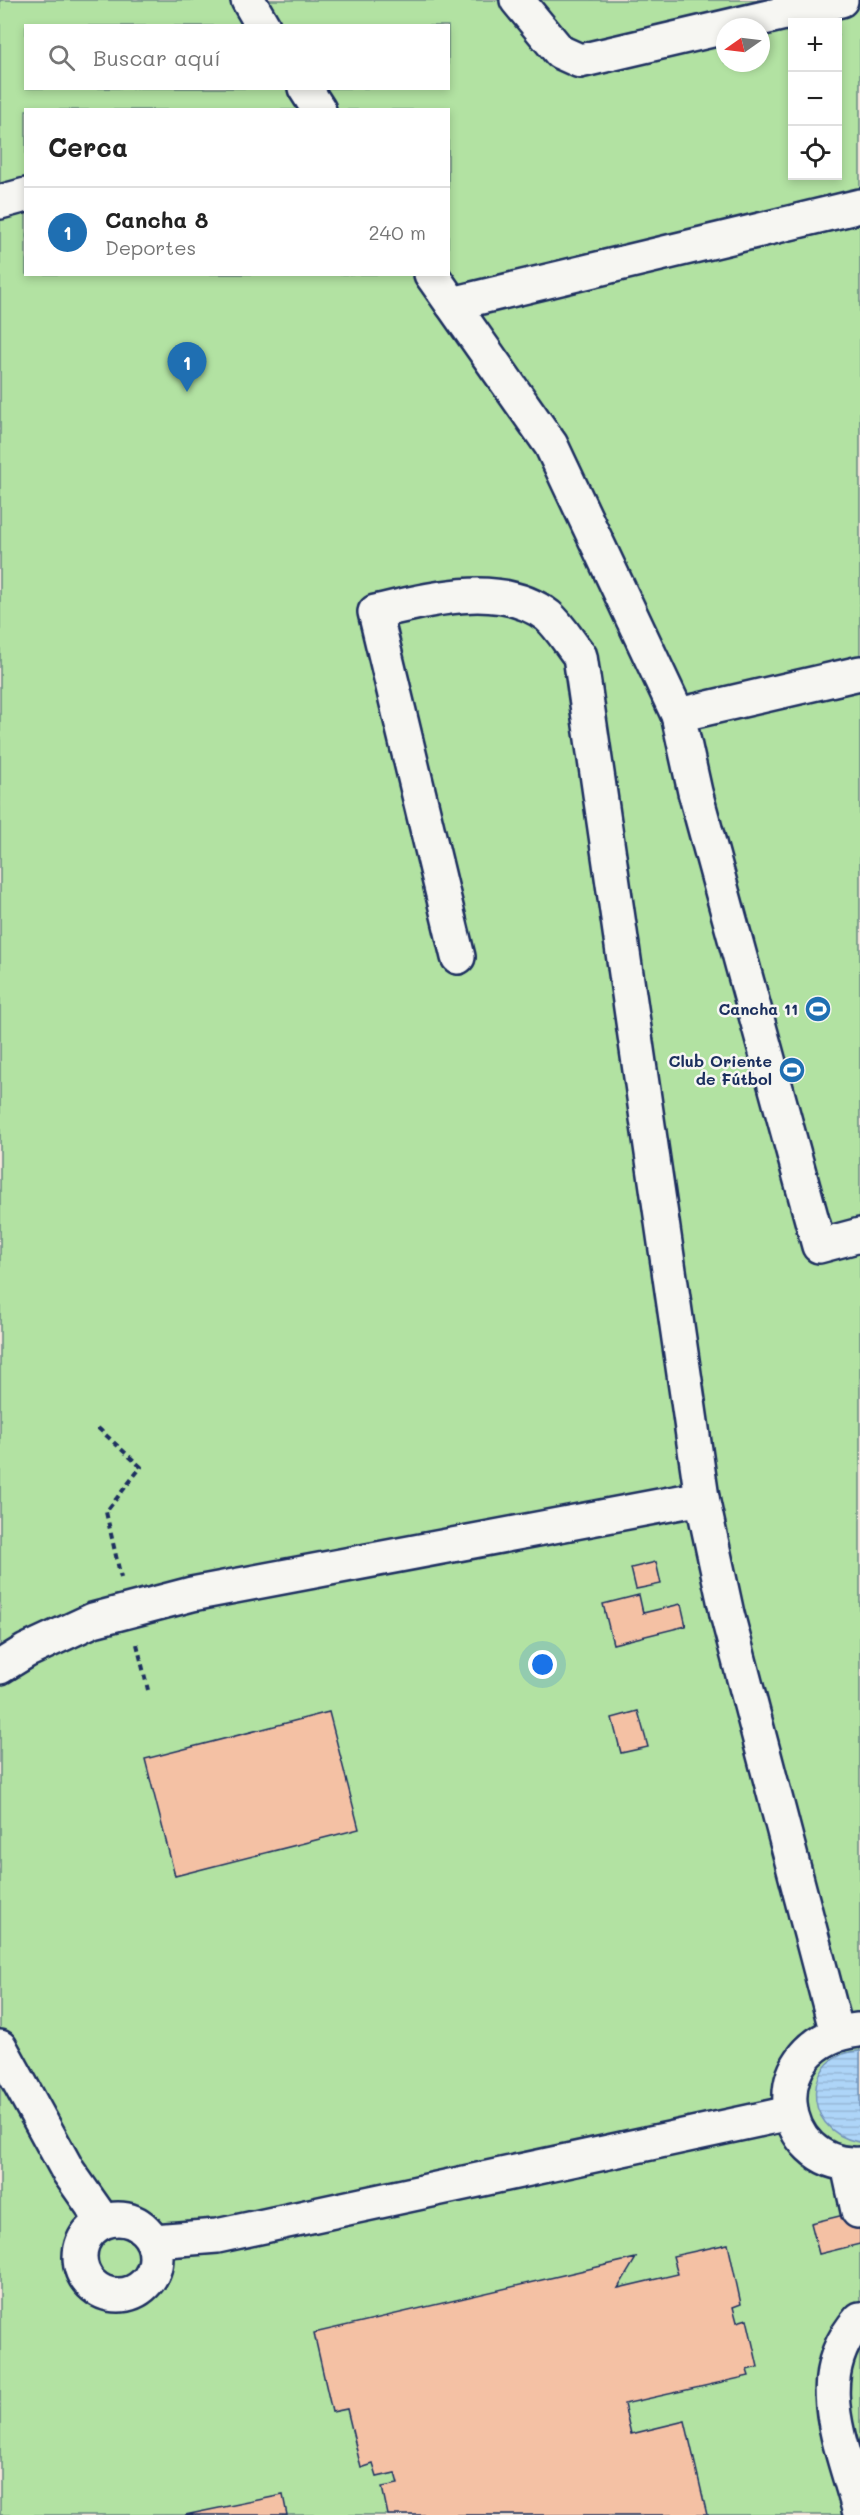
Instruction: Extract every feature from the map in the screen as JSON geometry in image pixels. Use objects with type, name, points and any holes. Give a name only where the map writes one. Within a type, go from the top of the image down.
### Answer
[{"type":"lane","points":[[248,0],[262,24]]},
{"type":"lane","points":[[517,0],[560,52],[580,61],[841,0]]},
{"type":"lane","points":[[544,0],[560,52]]},
{"type":"lane","points":[[306,90],[318,108]]},
{"type":"lane","points":[[0,202],[24,196]]},
{"type":"lane","points":[[452,304],[860,206]]},
{"type":"lane","points":[[432,276],[551,446],[678,715],[695,792],[819,1246],[860,1235]]},
{"type":"lane","points":[[458,957],[375,612],[454,594],[514,599],[549,616],[580,656],[702,1498],[727,1614],[849,2031],[819,2041],[804,2055],[794,2073],[789,2092],[790,2113],[798,2132],[811,2148],[828,2159],[854,2165],[858,2211]]},
{"type":"lane","points":[[678,715],[860,673]]},
{"type":"lane","points":[[0,1667],[26,1651],[93,1620],[192,1594],[702,1498]]},
{"type":"lane","points":[[0,2047],[68,2171],[103,2221]]},
{"type":"lane","points":[[153,2241],[217,2235],[790,2113]]},
{"type":"lane","points":[[123,2218],[141,2225],[153,2241],[157,2256],[154,2271],[146,2284],[133,2292],[119,2295],[104,2293],[91,2285],[82,2272],[79,2257],[82,2242],[90,2229],[103,2221],[123,2218]]},
{"type":"lane","points":[[860,2319],[847,2333],[837,2352],[831,2372],[831,2393],[860,2514]]},
{"type":"path","points":[[98,1428],[141,1467],[106,1512],[113,1546]]},
{"type":"path","points":[[137,1645],[148,1690]]},
{"type":"green space","points":[[0,0],[860,0],[860,2515],[0,2515]]},
{"type":"water","points":[[860,2051],[860,2142],[858,2142],[839,2134],[825,2122],[818,2108],[816,2092],[819,2077],[828,2064],[841,2055]]},
{"type":"building","points":[[656,1562],[661,1584],[636,1589],[631,1568]]},
{"type":"building","points":[[639,1595],[643,1613],[681,1604],[686,1626],[613,1644],[603,1604]]},
{"type":"building","points":[[638,1711],[648,1747],[621,1753],[612,1718]]},
{"type":"building","points":[[329,1712],[359,1829],[175,1876],[145,1759]]},
{"type":"building","points":[[860,2211],[860,2244],[819,2254],[811,2223]]},
{"type":"building","points":[[728,2244],[741,2304],[733,2307],[737,2322],[747,2319],[758,2367],[747,2370],[749,2376],[624,2404],[631,2434],[685,2421],[707,2515],[388,2515],[382,2487],[398,2484],[395,2473],[377,2477],[373,2464],[361,2468],[347,2409],[332,2412],[314,2333],[636,2258],[618,2288],[678,2274],[673,2256]]},
{"type":"building","points":[[283,2495],[287,2515],[185,2515]]},
{"type":"place","name":"Cancha 8","points":[[187,392]]},
{"type":"place","name":"Cancha 11","points":[[818,1009]]},
{"type":"place","name":"Club Oriente de Fútbol","points":[[792,1070]]}]
